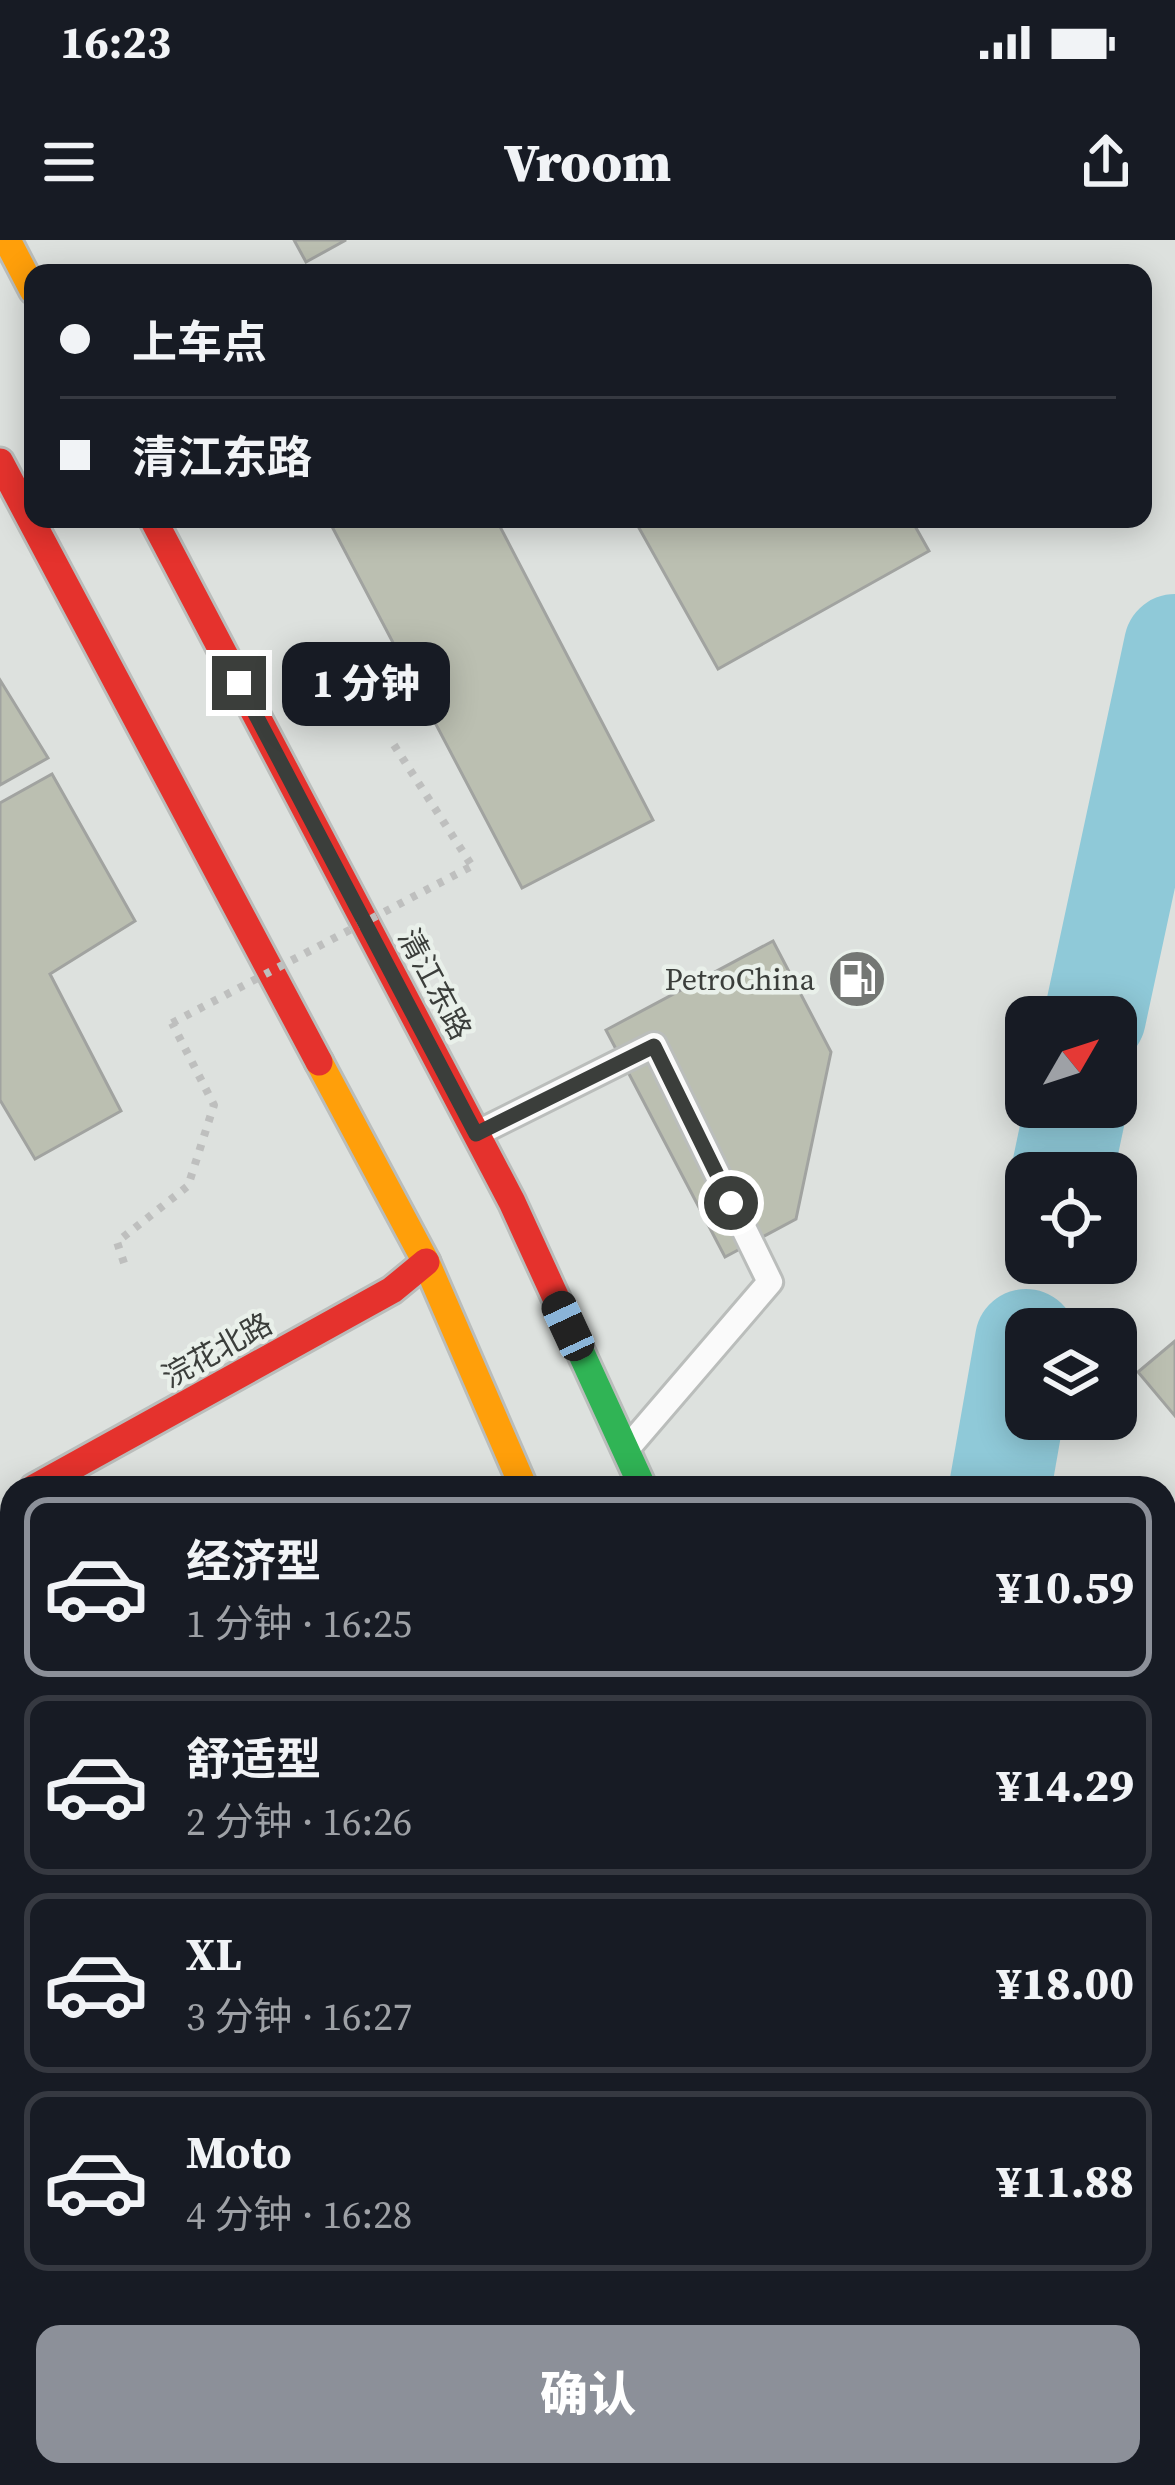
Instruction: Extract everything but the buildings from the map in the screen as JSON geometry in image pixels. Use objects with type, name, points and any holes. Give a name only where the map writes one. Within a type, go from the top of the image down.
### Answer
[{"type":"main road","points":[[7,240],[24,273]]},
{"type":"main road","points":[[0,462],[24,507]]},
{"type":"main road","points":[[35,528],[426,1262],[519,1476]]},
{"type":"main road","name":"清江东路","points":[[158,528],[512,1202],[637,1476]]},
{"type":"main road","name":"浣花北路","points":[[56,1476],[392,1290],[426,1262]]},
{"type":"lane","points":[[476,1134],[654,1046],[770,1282],[625,1450]]},
{"type":"path","points":[[124,1264],[117,1242],[188,1186],[214,1105],[172,1023],[472,866],[394,745]]},
{"type":"waterway","points":[[1100,996],[1175,645]]},
{"type":"waterway","points":[[1066,1152],[1072,1128]]},
{"type":"waterway","points":[[1002,1476],[1008,1440]]},
{"type":"traffic: fast","points":[[561,1309],[638,1476]]},
{"type":"traffic: slow","points":[[7,240],[24,273]]},
{"type":"traffic: slow","points":[[319,1062],[426,1262],[519,1476]]},
{"type":"traffic: jam","points":[[0,462],[24,507]]},
{"type":"traffic: jam","points":[[35,528],[319,1062]]},
{"type":"traffic: jam","points":[[158,528],[512,1202],[561,1309]]},
{"type":"traffic: jam","points":[[56,1476],[392,1290],[426,1262]]},
{"type":"place","name":"PetroChina","points":[[857,979]]},
{"type":"route","points":[[239,683],[476,1134],[654,1046],[731,1203]]}]
